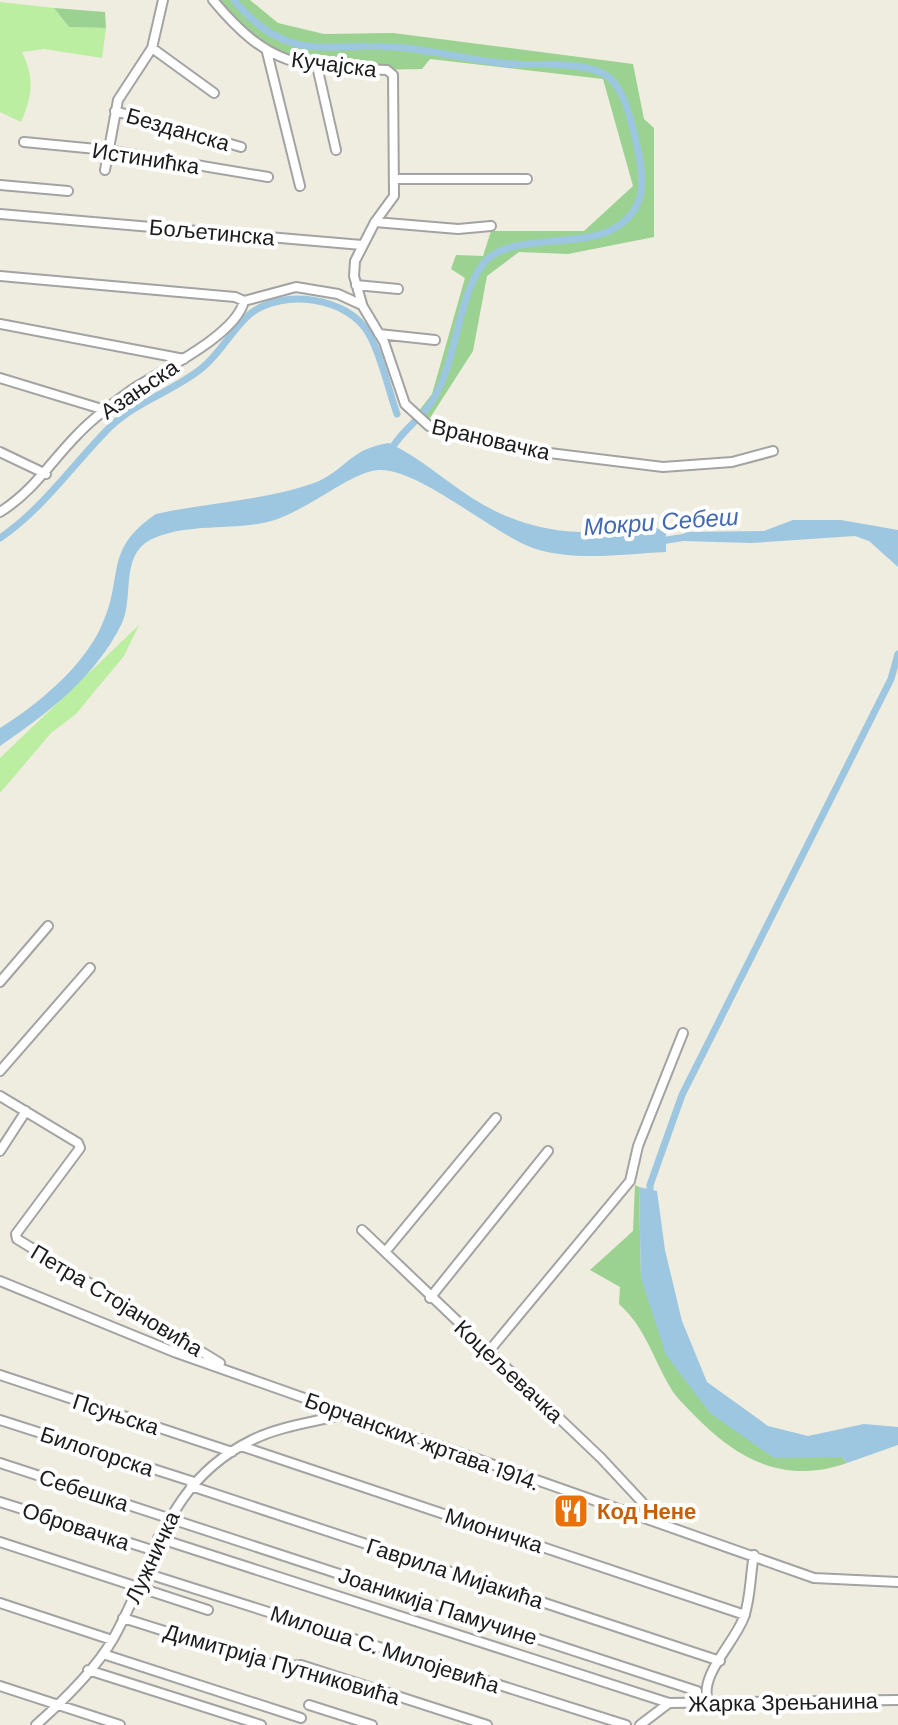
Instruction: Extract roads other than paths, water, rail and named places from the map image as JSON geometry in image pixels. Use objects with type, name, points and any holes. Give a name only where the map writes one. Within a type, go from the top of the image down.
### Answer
[{"type":"street","points":[[105,170],[115,111],[122,91],[152,48],[163,0]]},
{"type":"street","name":"Кучајска","points":[[213,0],[236,26],[267,52],[317,66],[387,70],[393,75],[394,199],[375,222],[362,245]]},
{"type":"street","points":[[152,48],[214,93]]},
{"type":"street","points":[[267,52],[300,186]]},
{"type":"street","points":[[317,66],[336,150]]},
{"type":"street","name":"Безданска","points":[[115,111],[241,147]]},
{"type":"street","name":"Истинићка","points":[[24,142],[107,150],[268,177]]},
{"type":"street","points":[[394,179],[527,179]]},
{"type":"street","points":[[0,185],[68,191]]},
{"type":"street","name":"Бољетинска","points":[[0,214],[362,245]]},
{"type":"street","points":[[375,222],[458,229],[491,226]]},
{"type":"street","points":[[362,245],[354,271],[362,305]]},
{"type":"street","points":[[0,276],[235,297],[244,301],[296,287],[338,294],[362,305]]},
{"type":"street","points":[[356,285],[398,289]]},
{"type":"street","name":"Азањска","points":[[0,512],[46,474],[78,433],[105,410],[218,334],[239,312],[244,301]]},
{"type":"street","name":"Врановачка","points":[[362,305],[379,334],[401,397],[420,422],[533,451],[663,467],[732,462],[773,451]]},
{"type":"street","points":[[0,324],[184,359]]},
{"type":"street","points":[[379,334],[435,340]]},
{"type":"street","points":[[0,378],[105,410]]},
{"type":"street","points":[[0,452],[46,474]]},
{"type":"street","points":[[0,982],[48,926]]},
{"type":"street","points":[[0,1071],[90,968]]},
{"type":"street","points":[[489,1351],[630,1181],[638,1146],[683,1033]]},
{"type":"street","name":"Петра Стојановића","points":[[0,1096],[78,1143],[80,1151],[16,1234],[17,1239],[231,1370]]},
{"type":"street","points":[[0,1151],[26,1111]]},
{"type":"street","points":[[385,1252],[496,1118]]},
{"type":"street","points":[[430,1298],[548,1151]]},
{"type":"street","name":"Коцељевачка","points":[[362,1230],[601,1458],[642,1502],[648,1517]]},
{"type":"street","name":"Борчанских жртава 1914.","points":[[0,1281],[146,1341],[346,1414],[821,1579],[898,1582]]},
{"type":"street","name":"Псуњска","points":[[0,1375],[232,1452]]},
{"type":"street","name":"Лужничка","points":[[36,1725],[103,1654],[139,1587],[168,1517],[192,1484],[241,1446],[268,1434],[346,1414]]},
{"type":"street","name":"Билогорска","points":[[0,1420],[192,1484]]},
{"type":"street","name":"Мионичка","points":[[241,1446],[745,1615]]},
{"type":"street","name":"Себешка","points":[[0,1463],[168,1517]]},
{"type":"street","name":"Гаврила Мијакића","points":[[192,1484],[720,1661]]},
{"type":"street","name":"Обровачка","points":[[0,1502],[152,1550]]},
{"type":"street","name":"Јоаникија Памучине","points":[[168,1517],[703,1695]]},
{"type":"street","name":"Жарка Зрењанина","points":[[158,1538],[669,1703],[697,1702],[703,1695],[898,1700]]},
{"type":"street","points":[[0,1542],[208,1610]]},
{"type":"street","points":[[703,1695],[710,1673],[745,1615],[754,1555]]},
{"type":"street","name":"Милоша С. Милојевића","points":[[145,1573],[626,1725]]},
{"type":"street","points":[[0,1603],[112,1640]]},
{"type":"street","name":"Димитрија Путниковића","points":[[123,1618],[279,1667],[301,1665],[487,1725]]},
{"type":"street","points":[[103,1654],[301,1718]]},
{"type":"street","points":[[88,1670],[261,1725]]},
{"type":"street","points":[[0,1686],[120,1725]]},
{"type":"street","points":[[640,1725],[669,1703]]},
{"type":"street","points":[[309,1705],[372,1725]]},
{"type":"water","points":[[389,443],[472,498],[518,521],[562,531],[607,532],[657,528],[666,534],[666,552],[565,555],[533,548],[516,541],[413,479],[395,472],[378,470],[366,473],[278,519],[249,525],[177,531],[150,540],[135,556],[122,623],[99,660],[53,707],[0,746],[0,728],[57,684],[93,642],[108,610],[121,553],[139,527],[156,514],[256,498],[314,483],[364,450]]},
{"type":"water","points":[[793,520],[841,520],[898,530],[898,567],[869,541],[855,536],[751,543],[683,541],[685,532],[764,531]]},
{"type":"water","points":[[639,1187],[657,1191],[665,1250],[682,1321],[707,1382],[768,1426],[808,1436],[864,1424],[898,1427],[898,1445],[847,1463],[842,1457],[774,1458],[710,1413],[666,1355],[641,1278]]},
{"type":"waterway","points":[[234,0],[254,21],[293,43],[405,48],[500,63],[594,70],[616,85],[628,111],[642,176],[642,188],[634,210],[615,228],[600,234],[509,248],[494,254],[483,264],[468,294],[448,366],[433,400],[391,450]]},
{"type":"waterway","points":[[0,538],[44,499],[110,427],[132,410],[202,368],[250,314],[279,301],[314,300],[331,305],[359,321],[378,353],[397,414]]},
{"type":"waterway","name":"Мокри Себеш","points":[[661,541],[692,536]]},
{"type":"waterway","points":[[650,1199],[650,1185],[682,1095],[891,679],[898,654]]},
{"type":"place","name":"Код Нене","points":[[571,1511]]}]
